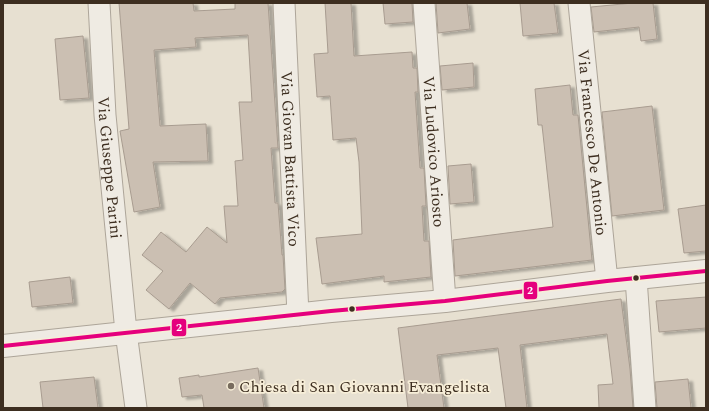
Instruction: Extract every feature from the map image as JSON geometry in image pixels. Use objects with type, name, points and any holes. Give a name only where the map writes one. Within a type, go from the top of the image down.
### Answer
[{"type":"street","name":"Via Giuseppe Parini","points":[[98,3],[105,115],[126,332],[136,408]]},
{"type":"street","name":"Via Giovan Battista Vico","points":[[284,3],[298,315]]},
{"type":"street","name":"Via Ludovico Ariosto","points":[[424,3],[445,301]]},
{"type":"street","name":"Via Francesco De Antonio","points":[[579,3],[607,281]]},
{"type":"street","points":[[3,346],[126,332],[445,301],[607,281],[706,271]]},
{"type":"street","points":[[636,278],[645,408]]},
{"type":"building","points":[[119,3],[193,3],[194,11],[235,9],[235,3],[268,3],[278,148],[271,148],[275,203],[278,203],[283,255],[285,289],[282,292],[220,298],[215,304],[190,283],[169,309],[146,290],[163,271],[142,255],[161,232],[186,252],[207,227],[227,243],[224,206],[238,206],[235,161],[243,160],[239,102],[252,102],[248,35],[195,38],[196,47],[154,50],[160,126],[206,124],[208,161],[153,162],[160,207],[134,212],[120,131],[129,129]]},
{"type":"building","points":[[325,3],[351,3],[354,56],[412,52],[413,68],[417,68],[418,92],[415,92],[420,168],[424,168],[426,206],[422,206],[424,241],[429,241],[431,277],[384,282],[384,276],[322,284],[316,238],[362,234],[359,162],[356,138],[333,140],[330,96],[317,97],[314,54],[328,53]]},
{"type":"building","points":[[383,3],[412,3],[413,22],[385,24]]},
{"type":"building","points":[[436,3],[467,3],[470,29],[438,33]]},
{"type":"building","points":[[520,3],[554,3],[558,33],[523,36]]},
{"type":"building","points":[[633,3],[653,3],[657,39],[641,41],[639,27],[594,32],[591,7]]},
{"type":"building","points":[[83,36],[89,98],[60,100],[55,39]]},
{"type":"building","points":[[473,63],[474,87],[442,90],[440,66]]},
{"type":"building","points":[[570,85],[573,115],[578,115],[592,260],[455,276],[453,240],[553,227],[542,125],[538,125],[535,89]]},
{"type":"building","points":[[652,106],[664,210],[612,216],[602,112]]},
{"type":"building","points":[[471,164],[474,202],[450,204],[448,166]]},
{"type":"building","points":[[706,205],[706,251],[684,253],[678,209]]},
{"type":"building","points":[[70,277],[73,303],[32,307],[29,282]]},
{"type":"building","points":[[706,297],[706,328],[659,332],[656,301]]},
{"type":"building","points":[[621,299],[630,369],[633,408],[599,408],[598,385],[613,384],[607,334],[520,345],[527,408],[506,408],[498,348],[437,355],[444,408],[408,408],[398,328]]},
{"type":"building","name":"Chiesa di San Giovanni Evangelista","points":[[258,368],[264,408],[204,408],[202,395],[182,397],[179,378],[199,375],[199,377]]},
{"type":"building","points":[[94,377],[98,408],[43,408],[40,382]]},
{"type":"building","points":[[688,379],[691,408],[657,408],[655,382]]},
{"type":"transit line","name":"2","points":[[3,346],[331,311],[445,301],[607,281],[706,271]]},
{"type":"place","name":"Chiesa di San Giovanni Evangelista","points":[[231,386]]}]
